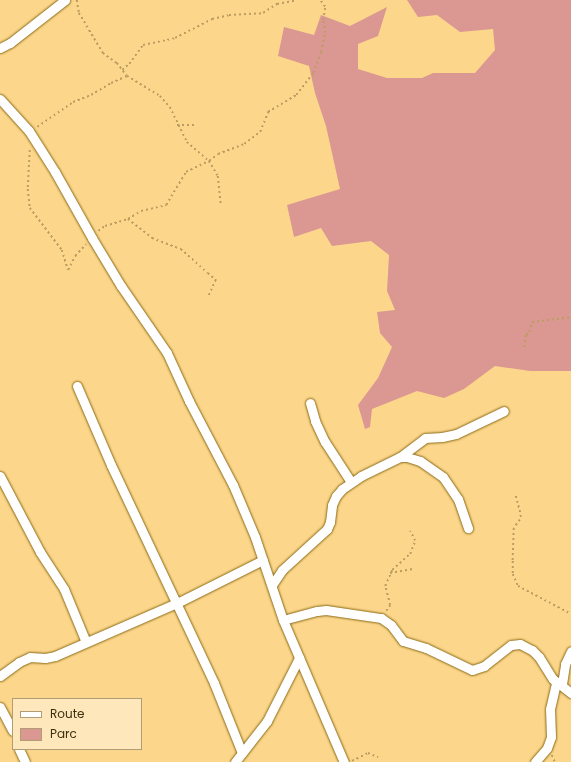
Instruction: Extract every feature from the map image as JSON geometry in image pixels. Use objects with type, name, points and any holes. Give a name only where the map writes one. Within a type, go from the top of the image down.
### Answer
[{"type":"street","points":[[0,48],[10,43],[65,0]]},
{"type":"street","points":[[0,99],[29,131],[55,172],[92,238],[132,304],[167,353],[189,401],[233,485],[263,560],[283,620],[344,762]]},
{"type":"street","points":[[77,386],[110,465],[214,683],[242,753]]},
{"type":"street","points":[[310,403],[322,438],[351,482]]},
{"type":"street","points":[[272,585],[282,570],[327,529],[336,496],[351,482],[400,457],[425,438],[456,434],[504,411]]},
{"type":"street","points":[[400,457],[407,456],[420,461],[443,477],[458,499],[468,528]]},
{"type":"street","points":[[0,476],[40,552],[64,589],[86,642]]},
{"type":"street","points":[[0,676],[19,662],[30,657],[45,658],[55,656],[177,603],[212,584],[263,560]]},
{"type":"street","points":[[283,620],[316,611],[326,610],[381,618],[391,625],[403,641],[426,648],[472,670],[484,666],[511,646],[520,644],[539,657],[559,683],[571,693]]},
{"type":"street","points":[[535,762],[548,748],[551,737],[550,709],[565,664],[571,651]]},
{"type":"street","points":[[235,762],[267,721],[299,658]]},
{"type":"street","points":[[0,707],[12,729]]},
{"type":"street","points":[[20,750],[25,762]]},
{"type":"path","points":[[76,0],[79,13],[103,53],[117,63],[127,76],[160,96],[170,107],[177,125],[187,142],[209,161],[218,176],[220,205]]},
{"type":"path","points":[[122,70],[129,64],[143,44],[175,38],[212,20],[229,15],[263,13],[277,4],[297,0]]},
{"type":"path","points":[[30,150],[28,189],[30,208],[62,250],[68,270],[82,246],[105,226],[128,219],[141,211],[166,205],[186,172],[209,161],[218,154],[244,144],[260,132],[268,112],[296,95],[313,73],[321,52],[325,33],[323,20],[325,7],[320,0]]},
{"type":"path","points":[[29,131],[73,102],[92,95],[111,83],[127,76]]},
{"type":"path","points":[[177,125],[194,125]]},
{"type":"path","points":[[128,219],[152,238],[181,249],[216,280],[209,296]]},
{"type":"path","points":[[524,347],[526,335],[529,332],[532,322],[571,317]]},
{"type":"path","points":[[516,496],[521,515],[520,520],[514,528],[512,561],[513,574],[518,586],[571,614]]},
{"type":"path","points":[[381,618],[390,605],[384,586],[392,570],[410,554],[415,541],[410,531]]},
{"type":"path","points":[[390,573],[413,569]]},
{"type":"path","points":[[350,762],[368,753],[378,757]]},
{"type":"green space","points":[[407,0],[571,0],[571,371],[530,371],[495,366],[464,389],[444,398],[417,391],[372,409],[370,427],[365,429],[358,405],[378,378],[392,347],[380,333],[377,312],[395,310],[387,291],[389,255],[371,241],[332,246],[321,228],[294,237],[287,205],[340,189],[326,126],[315,93],[309,66],[278,56],[284,27],[314,35],[321,15],[350,26],[387,7],[378,36],[358,44],[358,69],[387,78],[422,78],[433,73],[475,73],[495,50],[493,29],[460,32],[437,15],[418,17]]}]
